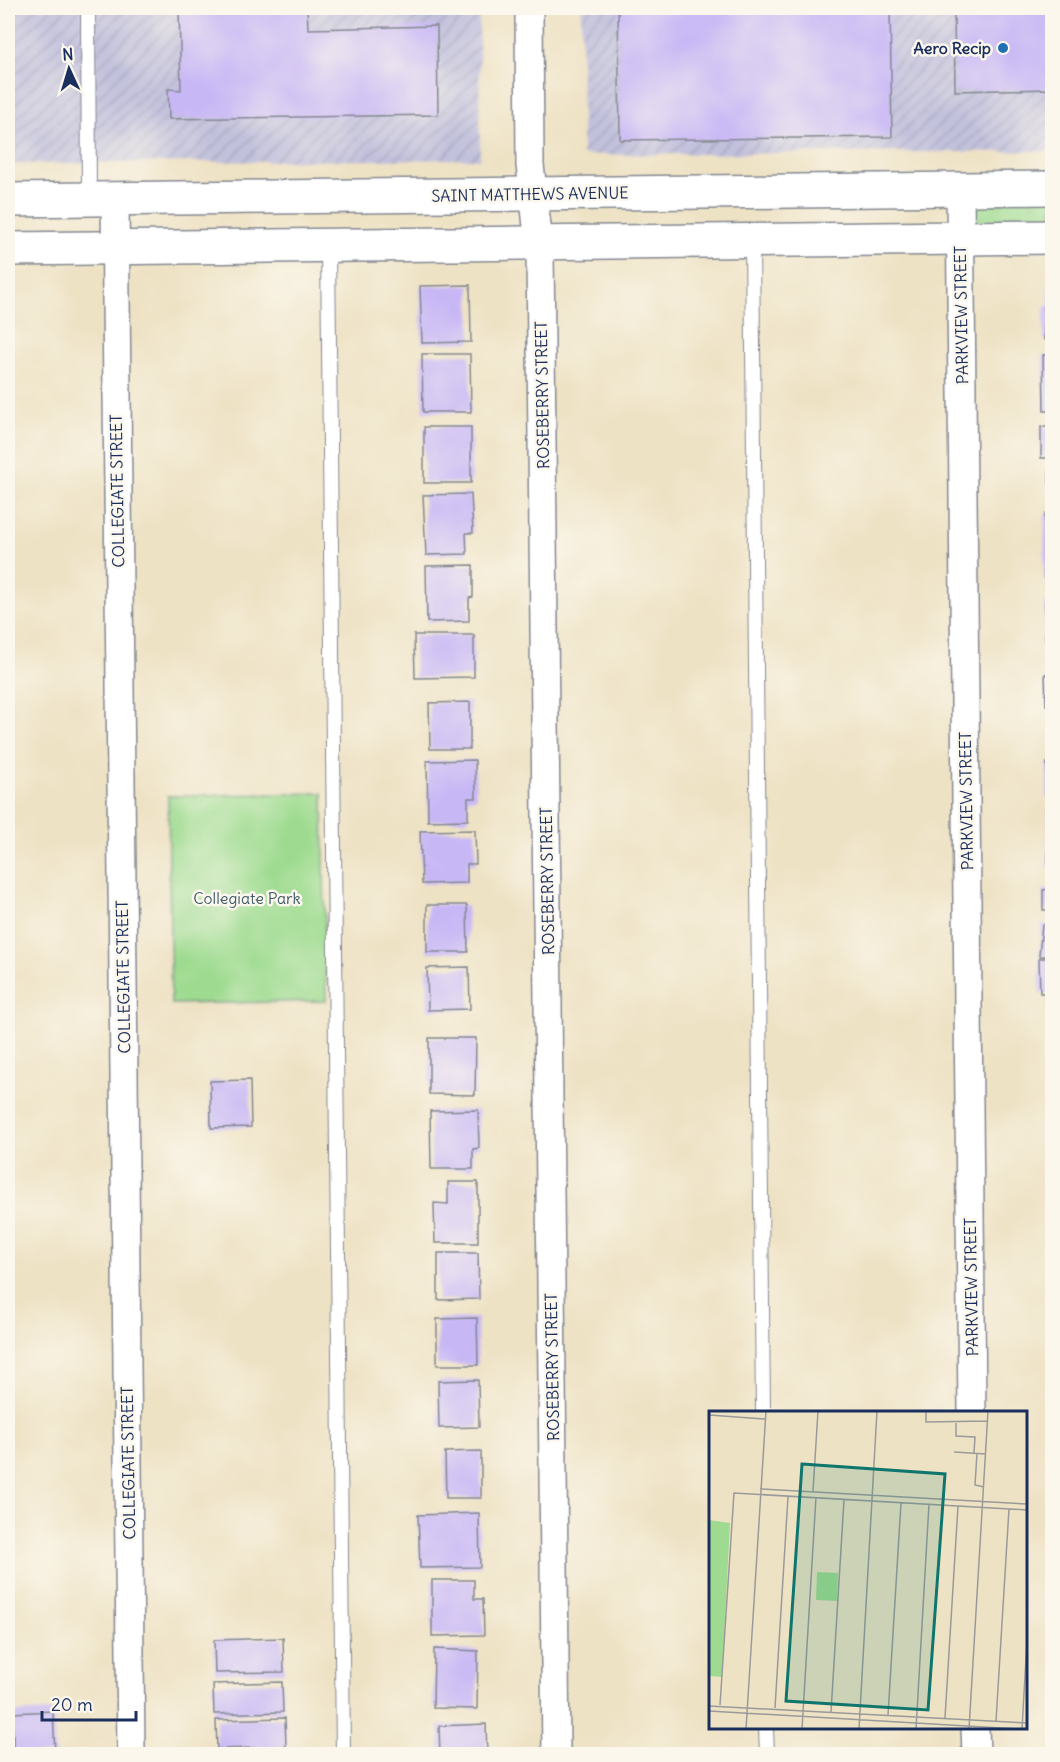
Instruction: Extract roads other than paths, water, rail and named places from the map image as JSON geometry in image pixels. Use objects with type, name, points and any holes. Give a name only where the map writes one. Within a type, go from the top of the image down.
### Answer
[{"type":"street","name":"ROSEBERRY STREET","points":[[529,8],[530,165],[540,243],[556,1755]]},
{"type":"street","name":"SAINT MATTHEWS AVENUE","points":[[8,200],[1053,188]]},
{"type":"street","name":"PARKVIEW STREET","points":[[960,189],[972,1411]]},
{"type":"street","name":"COLLEGIATE STREET","points":[[102,199],[115,247],[131,1755]]},
{"type":"street","points":[[8,249],[1053,237]]},
{"type":"street","points":[[975,1729],[976,1755]]},
{"type":"lane","points":[[88,8],[102,199]]},
{"type":"lane","points":[[752,240],[763,1411]]},
{"type":"lane","points":[[328,246],[344,1755]]},
{"type":"lane","points":[[766,1729],[767,1755]]},
{"type":"place","name":"Aero Recip","points":[[1003,48]]},
{"type":"park label","name":"Collegiate Park","points":[[247,898]]}]
